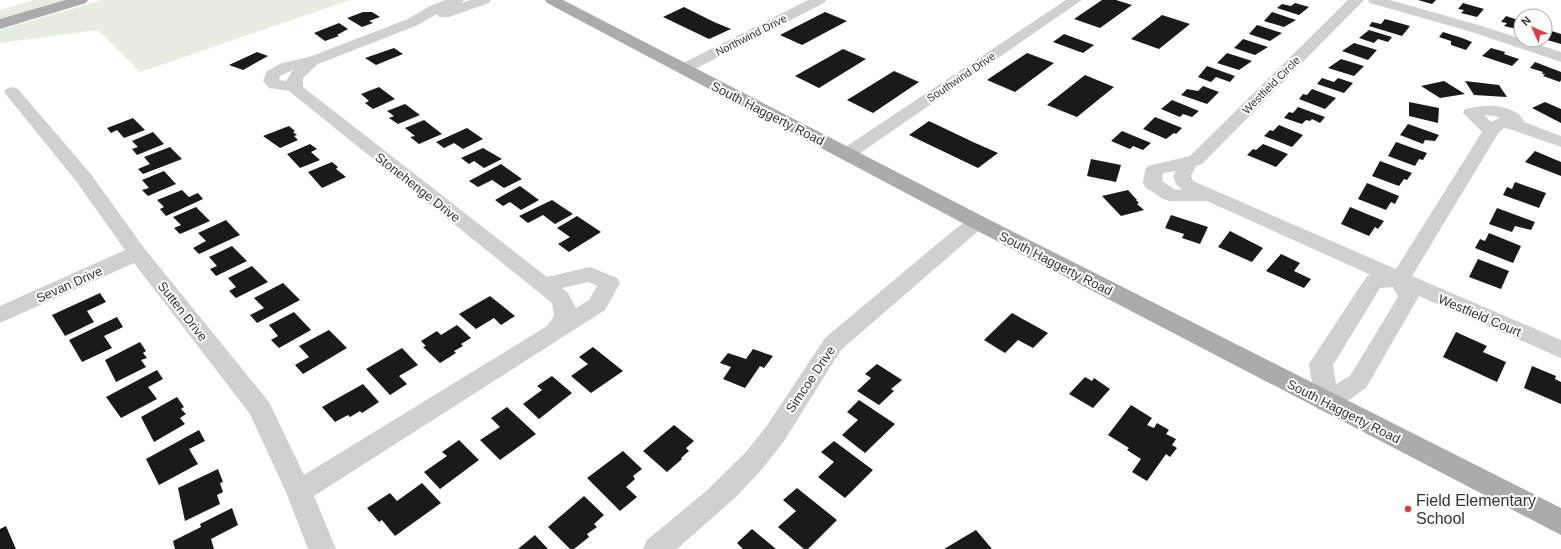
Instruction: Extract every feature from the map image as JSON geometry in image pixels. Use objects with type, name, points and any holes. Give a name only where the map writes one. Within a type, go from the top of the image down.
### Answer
[{"type":"main road","points":[[0,24],[81,0]]},
{"type":"main road","name":"South Haggerty Road","points":[[552,0],[683,70],[1561,522]]},
{"type":"street","name":"Stonehenge Drive","points":[[458,0],[435,9],[413,22],[313,61],[298,73],[295,78],[294,86],[391,166],[560,298],[565,306],[565,318],[559,328]]},
{"type":"street","name":"Stonehenge Drive","points":[[413,22],[434,18],[484,0]]},
{"type":"street","name":"Northwind Drive","points":[[683,70],[819,0]]},
{"type":"street","name":"Southwind Drive","points":[[847,154],[1075,0]]},
{"type":"street","name":"Westfield Circle","points":[[1211,196],[1170,195],[1152,183],[1154,170],[1196,160],[1351,1]]},
{"type":"street","points":[[1381,1],[1477,29],[1561,57]]},
{"type":"street","name":"Sutten Drive","points":[[12,92],[83,177],[137,253],[260,409],[299,492],[322,549]]},
{"type":"street","points":[[1491,131],[1471,113],[1482,110],[1505,112],[1525,128]]},
{"type":"street","points":[[1400,279],[1491,131],[1500,123],[1513,124],[1561,142]]},
{"type":"street","name":"Westfield Circle","points":[[1189,162],[1182,176],[1185,184],[1400,279]]},
{"type":"street","name":"Simcoe Drive","points":[[657,549],[746,470],[766,446],[820,361],[833,344],[977,222]]},
{"type":"street","name":"Sevan Drive","points":[[0,315],[137,253]]},
{"type":"street","points":[[299,492],[597,305],[609,283],[590,274],[544,285]]},
{"type":"street","points":[[1400,279],[1409,297],[1358,382],[1327,402],[1321,364],[1374,282],[1400,279]]},
{"type":"street","name":"Westfield Court","points":[[1400,279],[1561,350]]},
{"type":"shaded area","points":[[34,0],[64,0],[0,19],[0,10]]},
{"type":"shaded area","points":[[102,0],[350,0],[140,72],[98,30],[0,43],[0,30]]},
{"type":"building","points":[[1102,0],[1116,0],[1132,5],[1100,28],[1074,19]]},
{"type":"building","points":[[1418,0],[1436,0],[1432,4]]},
{"type":"building","points":[[1295,3],[1309,7],[1299,15],[1277,8],[1282,4],[1291,6]]},
{"type":"building","points":[[1463,3],[1484,9],[1477,17],[1461,13],[1464,10],[1458,9]]},
{"type":"building","points":[[684,7],[731,29],[709,39],[663,17]]},
{"type":"building","points":[[363,12],[372,12],[380,17],[369,21],[373,23],[362,27],[347,18]]},
{"type":"building","points":[[825,12],[847,21],[802,45],[780,35]]},
{"type":"building","points":[[1272,12],[1296,20],[1284,27],[1264,21]]},
{"type":"building","points":[[1162,15],[1190,24],[1159,49],[1131,39]]},
{"type":"building","points":[[1506,16],[1513,18],[1513,28],[1504,26],[1507,23],[1501,22]]},
{"type":"building","points":[[1385,19],[1410,26],[1402,36],[1369,26],[1372,22],[1381,24]]},
{"type":"building","points":[[339,23],[348,29],[337,35],[339,36],[325,41],[314,33]]},
{"type":"building","points":[[1257,25],[1282,33],[1270,41],[1249,34]]},
{"type":"building","points":[[1369,30],[1392,37],[1388,42],[1378,39],[1374,43],[1359,38]]},
{"type":"building","points":[[1443,32],[1472,42],[1466,50],[1451,45],[1451,41],[1439,37]]},
{"type":"building","points":[[1553,32],[1561,34],[1561,44],[1553,42]]},
{"type":"building","points":[[1064,34],[1094,45],[1083,53],[1053,42]]},
{"type":"building","points":[[1243,39],[1268,47],[1255,55],[1234,48]]},
{"type":"building","points":[[1354,43],[1377,50],[1368,60],[1342,51]]},
{"type":"building","points":[[394,48],[403,54],[376,65],[365,58]]},
{"type":"building","points":[[1491,48],[1505,52],[1504,54],[1519,59],[1512,66],[1482,56]]},
{"type":"building","points":[[843,49],[866,59],[819,88],[795,76]]},
{"type":"building","points":[[257,52],[268,56],[243,70],[229,65]]},
{"type":"building","points":[[1027,53],[1054,63],[1015,92],[987,80]]},
{"type":"building","points":[[1227,53],[1252,61],[1239,70],[1217,63]]},
{"type":"building","points":[[1341,59],[1364,66],[1354,76],[1328,68]]},
{"type":"building","points":[[1535,62],[1561,72],[1560,82],[1543,76],[1545,74],[1542,74],[1543,72],[1530,68]]},
{"type":"building","points":[[1207,66],[1235,76],[1230,82],[1216,77],[1211,82],[1198,77]]},
{"type":"building","points":[[894,71],[919,82],[873,113],[847,100]]},
{"type":"building","points":[[1085,75],[1114,87],[1077,117],[1047,105]]},
{"type":"building","points":[[1322,78],[1334,82],[1338,78],[1353,83],[1344,93],[1317,84]]},
{"type":"building","points":[[1444,81],[1465,94],[1440,98],[1421,86]]},
{"type":"building","points":[[1465,81],[1499,85],[1507,97],[1474,95]]},
{"type":"building","points":[[1203,86],[1219,92],[1207,104],[1181,95],[1187,89],[1198,91]]},
{"type":"building","points":[[379,87],[395,99],[373,109],[365,103],[369,101],[361,94]]},
{"type":"building","points":[[1312,89],[1336,98],[1325,109],[1299,99],[1303,94],[1307,95]]},
{"type":"building","points":[[1172,100],[1199,111],[1192,117],[1183,114],[1180,117],[1161,109]]},
{"type":"building","points":[[1409,102],[1439,108],[1438,123],[1409,116]]},
{"type":"building","points":[[1545,102],[1561,109],[1561,123],[1532,108]]},
{"type":"building","points":[[405,104],[420,115],[398,124],[389,118],[394,116],[387,111]]},
{"type":"building","points":[[1298,107],[1325,117],[1320,123],[1312,119],[1310,121],[1306,120],[1302,124],[1284,118],[1289,112],[1293,113]]},
{"type":"building","points":[[1155,117],[1182,128],[1176,134],[1174,133],[1166,139],[1143,129]]},
{"type":"building","points":[[133,118],[145,130],[124,138],[117,130],[111,133],[107,128]]},
{"type":"building","points":[[424,120],[442,134],[419,144],[410,137],[415,136],[405,128]]},
{"type":"building","points":[[929,121],[998,153],[978,168],[909,135]]},
{"type":"building","points":[[1408,124],[1439,135],[1435,141],[1425,140],[1423,144],[1400,135]]},
{"type":"building","points":[[1279,125],[1303,135],[1292,147],[1264,136],[1270,130],[1273,131]]},
{"type":"building","points":[[289,126],[295,131],[293,132],[297,135],[294,136],[298,140],[280,148],[263,136]]},
{"type":"building","points":[[467,128],[483,139],[463,149],[454,143],[444,148],[436,142]]},
{"type":"building","points":[[1122,131],[1151,143],[1143,150],[1133,146],[1130,149],[1111,141]]},
{"type":"building","points":[[153,132],[164,144],[137,155],[132,149],[138,147],[132,141]]},
{"type":"building","points":[[1396,142],[1427,153],[1423,160],[1419,159],[1415,166],[1388,156]]},
{"type":"building","points":[[310,144],[317,149],[311,152],[320,160],[300,168],[287,154]]},
{"type":"building","points":[[1263,144],[1288,154],[1276,167],[1247,155],[1253,149],[1256,150]]},
{"type":"building","points":[[170,147],[182,159],[143,174],[138,169],[150,164],[144,157]]},
{"type":"building","points":[[483,148],[502,159],[484,168],[474,161],[469,164],[461,158]]},
{"type":"building","points":[[1535,151],[1561,162],[1561,176],[1525,162]]},
{"type":"building","points":[[1091,159],[1121,165],[1116,182],[1087,176]]},
{"type":"building","points":[[1380,161],[1412,173],[1407,180],[1404,179],[1399,186],[1372,176]]},
{"type":"building","points":[[332,162],[338,167],[336,169],[346,177],[322,188],[308,172]]},
{"type":"building","points":[[501,164],[522,179],[504,188],[492,180],[478,187],[469,181]]},
{"type":"building","points":[[164,171],[176,184],[148,196],[142,190],[149,188],[142,180]]},
{"type":"building","points":[[1515,182],[1546,193],[1539,208],[1503,195],[1507,187],[1512,189]]},
{"type":"building","points":[[1367,183],[1399,196],[1395,204],[1391,202],[1386,210],[1358,199]]},
{"type":"building","points":[[520,186],[539,200],[521,210],[510,202],[503,206],[495,200]]},
{"type":"building","points":[[182,190],[189,197],[198,193],[203,199],[166,216],[160,209],[164,207],[157,200]]},
{"type":"building","points":[[1128,190],[1139,203],[1137,204],[1144,210],[1121,216],[1102,196]]},
{"type":"building","points":[[552,200],[573,214],[555,224],[543,215],[528,223],[519,216]]},
{"type":"building","points":[[196,207],[210,221],[180,234],[174,228],[181,225],[173,217]]},
{"type":"building","points":[[1350,207],[1384,221],[1378,229],[1375,227],[1369,236],[1341,224]]},
{"type":"building","points":[[1497,208],[1535,222],[1531,230],[1515,226],[1512,232],[1489,224]]},
{"type":"building","points":[[1171,215],[1208,227],[1200,244],[1182,238],[1184,234],[1165,228]]},
{"type":"building","points":[[577,216],[601,232],[569,252],[558,244],[570,237],[557,228]]},
{"type":"building","points":[[226,220],[240,235],[199,254],[193,248],[206,241],[198,233]]},
{"type":"building","points":[[1230,231],[1263,248],[1252,262],[1218,247]]},
{"type":"building","points":[[1489,233],[1521,246],[1513,263],[1475,248],[1480,239],[1485,241]]},
{"type":"building","points":[[232,246],[247,261],[216,276],[210,269],[217,266],[209,257]]},
{"type":"building","points":[[1281,254],[1300,263],[1294,271],[1311,279],[1304,288],[1266,271]]},
{"type":"building","points":[[1478,259],[1509,271],[1501,289],[1469,277]]},
{"type":"building","points":[[252,266],[268,282],[236,298],[229,291],[236,287],[228,278]]},
{"type":"building","points":[[283,283],[300,300],[257,323],[250,315],[264,308],[254,298]]},
{"type":"building","points":[[100,293],[106,302],[87,311],[94,322],[65,336],[52,315]]},
{"type":"building","points":[[490,296],[515,316],[501,325],[494,318],[476,329],[459,314]]},
{"type":"building","points":[[294,312],[311,330],[279,348],[271,340],[278,336],[269,325]]},
{"type":"building","points":[[1012,313],[1048,333],[1033,348],[1018,340],[1005,353],[984,340]]},
{"type":"building","points":[[117,317],[123,327],[104,336],[112,348],[82,362],[69,340]]},
{"type":"building","points":[[457,325],[471,338],[461,344],[463,346],[454,351],[456,353],[440,363],[423,347],[426,346],[421,341],[437,331],[441,335]]},
{"type":"building","points":[[329,330],[347,348],[303,374],[295,365],[309,357],[299,346]]},
{"type":"building","points":[[1456,332],[1487,346],[1483,352],[1506,362],[1497,382],[1443,357]]},
{"type":"building","points":[[140,342],[146,351],[143,353],[147,358],[141,360],[146,367],[116,382],[105,360]]},
{"type":"building","points":[[593,347],[623,371],[591,393],[571,376],[588,364],[579,357]]},
{"type":"building","points":[[402,348],[418,365],[399,376],[407,384],[390,395],[366,369]]},
{"type":"building","points":[[753,349],[773,356],[764,368],[760,366],[745,388],[723,379],[731,367],[720,363],[728,353],[746,359]]},
{"type":"building","points":[[877,364],[902,380],[891,389],[894,391],[879,405],[857,391],[871,378],[865,374]]},
{"type":"building","points":[[1532,366],[1556,376],[1555,379],[1561,382],[1561,404],[1524,388]]},
{"type":"building","points":[[157,370],[163,379],[148,387],[157,399],[121,418],[106,397]]},
{"type":"building","points":[[552,376],[572,393],[539,419],[523,404],[542,390],[537,386]]},
{"type":"building","points":[[1085,377],[1092,381],[1094,378],[1110,389],[1093,408],[1069,394]]},
{"type":"building","points":[[363,384],[379,402],[362,413],[360,411],[350,417],[348,415],[335,422],[322,407]]},
{"type":"building","points":[[177,397],[184,407],[181,409],[186,414],[180,418],[185,424],[154,442],[141,417]]},
{"type":"building","points":[[859,400],[895,424],[865,453],[842,435],[858,420],[847,412]]},
{"type":"building","points":[[1131,405],[1152,418],[1147,425],[1154,428],[1157,423],[1169,430],[1166,434],[1176,439],[1172,445],[1177,448],[1170,457],[1166,454],[1147,481],[1132,472],[1141,459],[1127,450],[1129,448],[1108,435]]},
{"type":"building","points":[[507,407],[536,434],[500,460],[480,440],[500,427],[491,418]]},
{"type":"building","points":[[674,425],[694,441],[686,448],[689,451],[667,472],[643,451]]},
{"type":"building","points":[[199,430],[205,441],[189,449],[198,464],[159,485],[146,459]]},
{"type":"building","points":[[459,440],[479,460],[440,489],[424,472],[447,456],[442,452]]},
{"type":"building","points":[[834,441],[873,470],[845,498],[818,477],[834,462],[821,452]]},
{"type":"building","points":[[623,451],[642,469],[633,476],[635,479],[626,487],[637,497],[620,511],[587,478]]},
{"type":"building","points":[[218,469],[223,482],[220,483],[223,492],[217,495],[220,504],[185,521],[178,488]]},
{"type":"building","points":[[422,483],[441,503],[395,536],[382,520],[379,522],[367,508],[390,493],[397,501]]},
{"type":"building","points":[[797,488],[837,520],[808,549],[804,549],[778,527],[796,511],[783,500]]},
{"type":"building","points":[[584,496],[604,515],[594,524],[597,527],[587,534],[589,537],[574,549],[570,549],[548,527]]},
{"type":"building","points":[[232,508],[238,525],[211,539],[214,549],[175,549],[173,541],[201,527],[200,524]]},
{"type":"building","points":[[6,526],[16,549],[0,549],[0,529]]},
{"type":"building","points":[[752,529],[776,549],[743,549],[737,543]]},
{"type":"building","points":[[976,530],[992,549],[944,549]]},
{"type":"building","points":[[535,535],[548,549],[518,549]]},
{"type":"place","name":"Field Elementary School","points":[[1408,509]]}]
